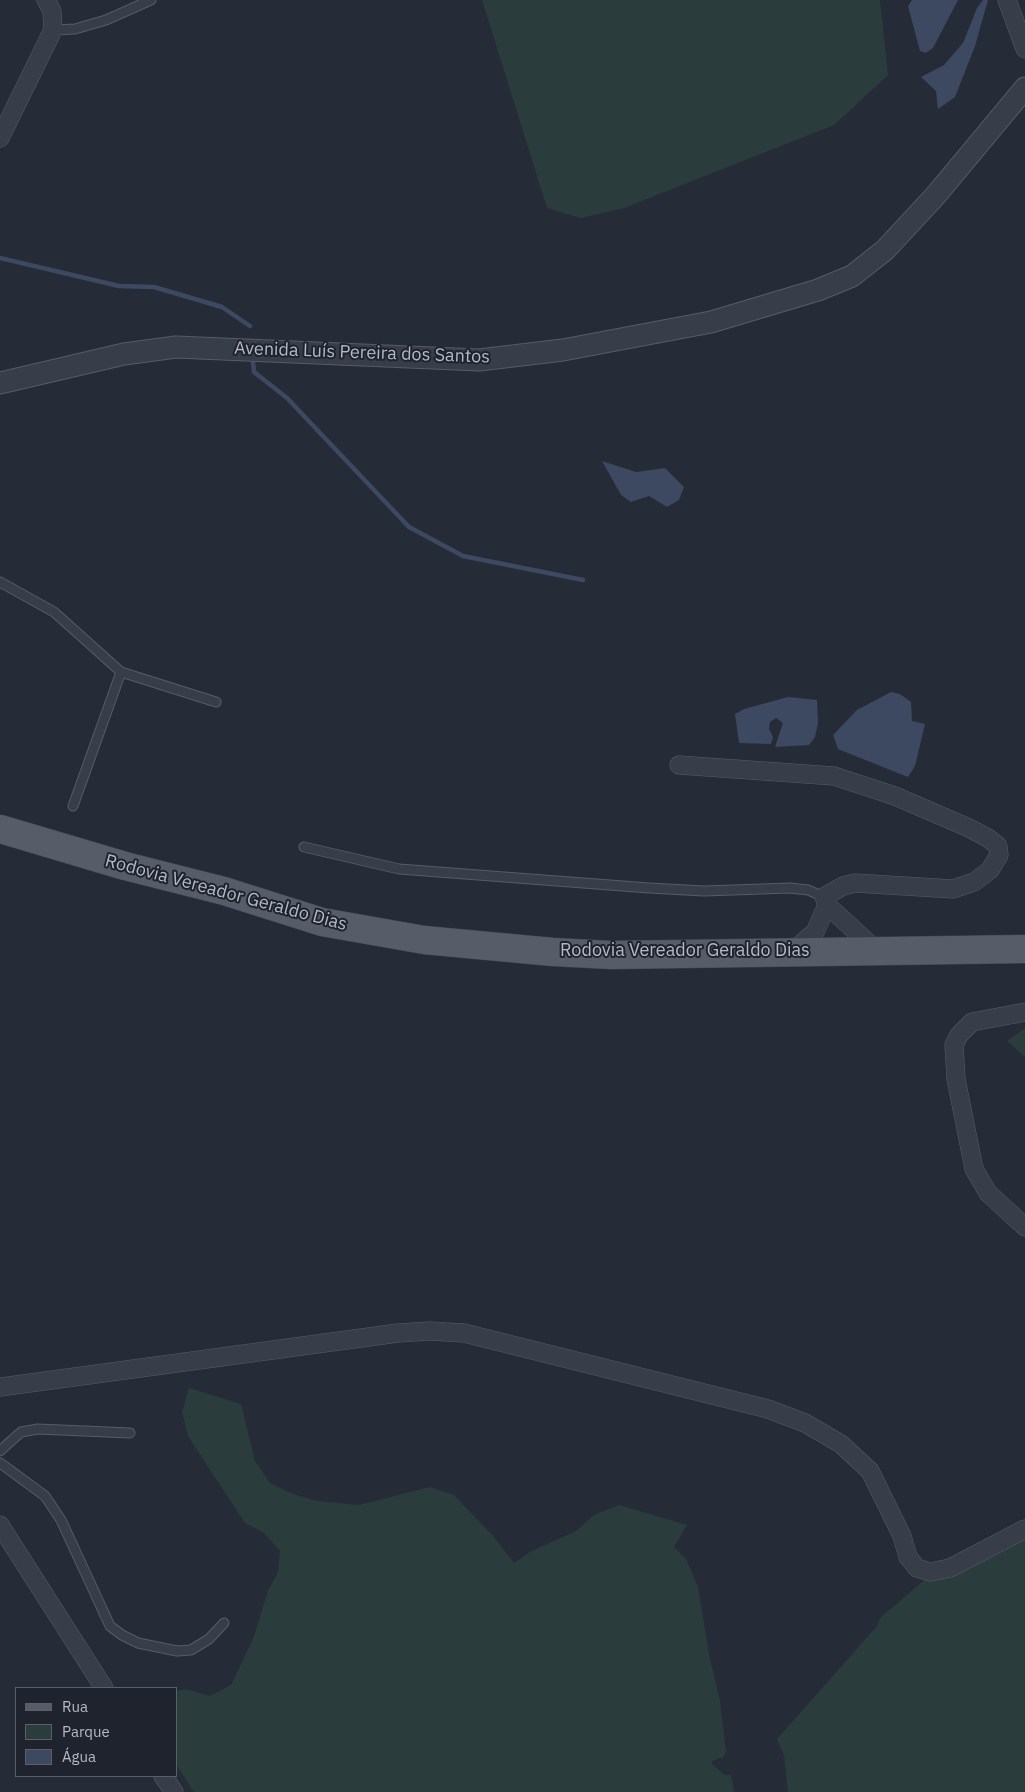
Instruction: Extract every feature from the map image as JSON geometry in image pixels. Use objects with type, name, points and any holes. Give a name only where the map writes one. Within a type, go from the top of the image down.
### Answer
[{"type":"main road","name":"Rodovia Vereador Geraldo Dias","points":[[0,829],[224,891],[322,922],[424,940],[553,952],[611,955],[1025,949]]},
{"type":"street","points":[[0,138],[52,30],[52,11],[46,0]]},
{"type":"street","points":[[1007,0],[1025,49]]},
{"type":"street","name":"Avenida Luís Pereira dos Santos","points":[[0,383],[124,354],[176,347],[480,360],[589,346],[720,319],[810,292],[852,276],[885,250],[936,195],[1025,88]]},
{"type":"street","points":[[679,765],[834,776],[895,796],[968,828],[988,838],[999,850],[996,863],[990,870],[974,882],[954,889],[855,884],[843,886],[826,901],[815,932],[793,951]]},
{"type":"street","points":[[826,901],[876,950]]},
{"type":"street","points":[[1025,1012],[972,1022],[959,1035],[954,1045],[956,1078],[974,1169],[988,1193],[1025,1228]]},
{"type":"street","points":[[0,1387],[398,1333],[430,1330],[464,1333],[768,1409],[805,1423],[842,1444],[870,1471],[902,1536],[908,1557],[918,1568],[930,1572],[950,1568],[1025,1529]]},
{"type":"street","points":[[0,1525],[103,1687]]},
{"type":"street","points":[[164,1777],[174,1792]]},
{"type":"lane","points":[[52,30],[75,29],[98,22],[151,0]]},
{"type":"lane","points":[[0,582],[54,612],[121,672],[216,702]]},
{"type":"lane","points":[[73,806],[121,672]]},
{"type":"lane","points":[[304,846],[399,869],[704,891],[790,888],[808,890],[826,901]]},
{"type":"lane","points":[[0,1451],[21,1432],[38,1429],[130,1433]]},
{"type":"lane","points":[[0,1463],[46,1496],[61,1520],[110,1626],[122,1635],[138,1643],[177,1652],[191,1650],[209,1639],[224,1623]]},
{"type":"green space","points":[[482,0],[880,0],[888,75],[834,125],[624,208],[581,218],[547,208]]},
{"type":"green space","points":[[1025,1028],[1025,1057],[1007,1041]]},
{"type":"green space","points":[[189,1388],[241,1404],[255,1461],[270,1483],[293,1494],[317,1501],[359,1505],[430,1487],[454,1495],[494,1537],[514,1563],[530,1552],[576,1531],[594,1515],[619,1505],[687,1525],[674,1547],[686,1559],[698,1587],[709,1654],[720,1701],[726,1752],[723,1757],[712,1761],[712,1764],[725,1775],[731,1775],[734,1792],[194,1792],[178,1767],[178,1691],[186,1689],[210,1696],[231,1685],[253,1639],[268,1591],[278,1572],[280,1551],[264,1533],[245,1523],[188,1436],[182,1412]]},
{"type":"green space","points":[[1025,1524],[1025,1792],[788,1792],[784,1755],[777,1739],[877,1626],[880,1618],[928,1577]]},
{"type":"water","points":[[912,0],[958,0],[933,48],[926,53],[920,51],[908,6]]},
{"type":"water","points":[[983,0],[988,0],[975,46],[955,97],[938,109],[936,91],[921,77],[944,65],[963,43],[977,8]]},
{"type":"water","points":[[602,461],[636,472],[665,468],[684,487],[679,500],[667,507],[649,496],[631,502],[621,495]]},
{"type":"water","points":[[891,692],[900,694],[911,702],[912,721],[925,724],[915,766],[908,777],[838,749],[833,735],[857,710]]},
{"type":"water","points":[[788,697],[817,700],[818,723],[815,737],[809,745],[775,747],[783,723],[776,718],[770,722],[769,729],[773,737],[771,744],[739,743],[735,714],[744,709]]},
{"type":"waterway","points":[[0,258],[119,286],[154,287],[222,307],[250,326]]},
{"type":"waterway","points":[[253,362],[254,372],[287,398],[409,527],[463,556],[583,580]]}]
